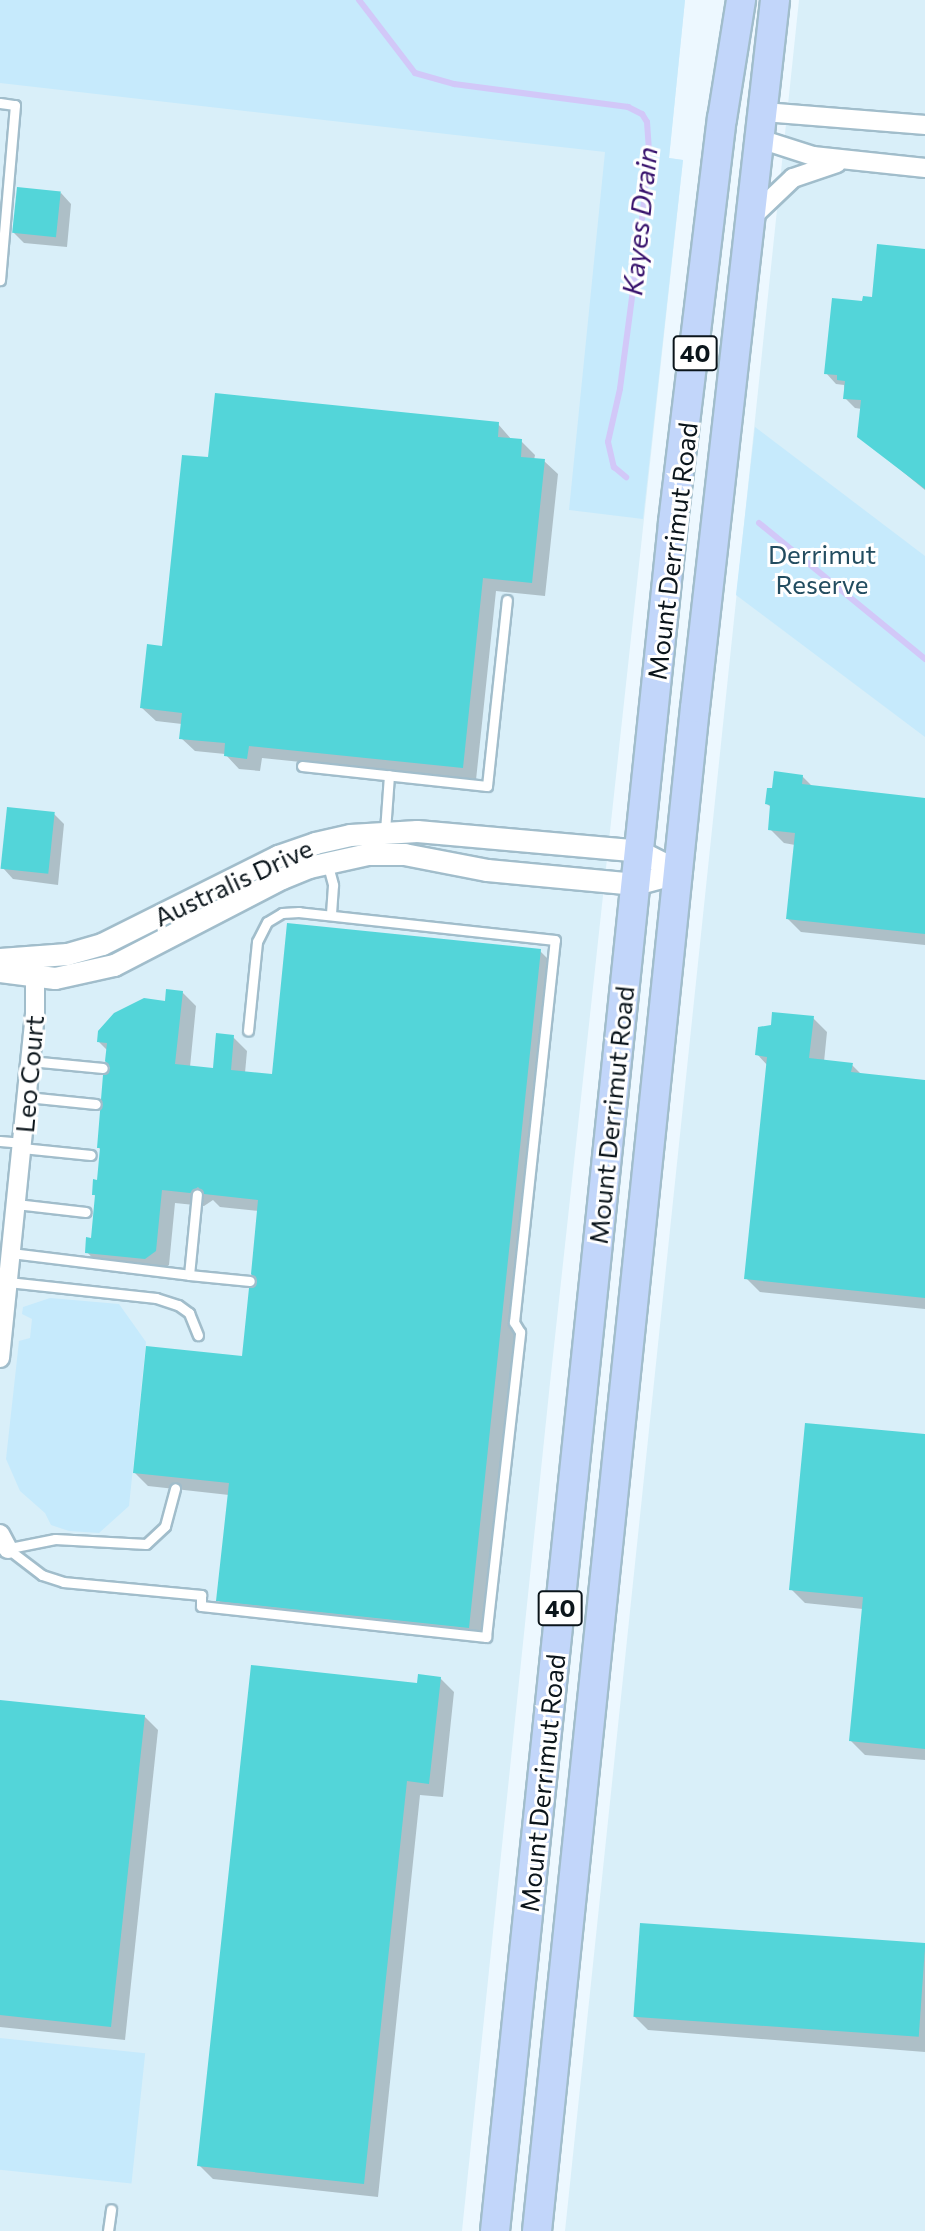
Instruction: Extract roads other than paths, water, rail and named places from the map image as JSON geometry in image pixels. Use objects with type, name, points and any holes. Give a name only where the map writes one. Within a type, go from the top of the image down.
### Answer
[{"type":"main road","name":"Mount Derrimut Road","points":[[495,2231],[673,522],[722,120],[741,0]]},
{"type":"main road","name":"Mount Derrimut Road","points":[[537,2231],[747,222],[762,126],[775,0]]},
{"type":"main road","points":[[722,120],[762,126]]},
{"type":"street","points":[[762,126],[925,125]]},
{"type":"street","points":[[762,126],[813,156],[925,168]]},
{"type":"street","points":[[747,222],[793,178],[827,164],[858,161]]},
{"type":"street","name":"Australis Drive","points":[[0,971],[35,967],[102,944],[225,881],[321,841],[385,832],[468,835],[639,851]]},
{"type":"street","points":[[639,851],[680,872]]},
{"type":"street","name":"Australis Drive","points":[[0,959],[75,975],[114,965],[282,878],[368,854],[427,857],[487,870],[635,884]]},
{"type":"street","points":[[635,884],[680,872]]},
{"type":"street","name":"Leo Court","points":[[0,1358],[2,1315],[8,1282],[27,1097],[35,967]]},
{"type":"lane","points":[[0,103],[15,105],[0,280]]},
{"type":"lane","points":[[302,766],[487,786],[507,600]]},
{"type":"lane","points":[[386,854],[389,775]]},
{"type":"lane","points":[[321,841],[333,885],[331,915]]},
{"type":"lane","points":[[3,1544],[42,1575],[63,1582],[201,1595],[201,1606],[486,1637],[520,1332],[514,1322],[555,940],[290,912],[267,922],[257,942],[248,1031]]},
{"type":"lane","points":[[30,1061],[103,1068]]},
{"type":"lane","points":[[27,1097],[96,1104]]},
{"type":"lane","points":[[0,1141],[91,1155]]},
{"type":"lane","points":[[189,1275],[198,1194]]},
{"type":"lane","points":[[16,1204],[86,1212]]},
{"type":"lane","points":[[11,1252],[250,1281]]},
{"type":"lane","points":[[8,1282],[156,1298],[178,1305],[189,1313],[198,1335]]},
{"type":"lane","points":[[3,1544],[55,1539],[146,1544],[165,1526],[175,1488]]},
{"type":"lane","points":[[108,2231],[111,2209]]},
{"type":"waterway","name":"Kayes Drain","points":[[359,0],[415,73],[454,84],[628,107],[642,114],[647,122],[649,154],[641,229],[620,389],[608,442],[614,467],[626,477]]},
{"type":"waterway","name":"Kayes Drain","points":[[759,523],[925,659]]},
{"type":"park label","name":"Derrimut Reserve","points":[[822,569]]}]
